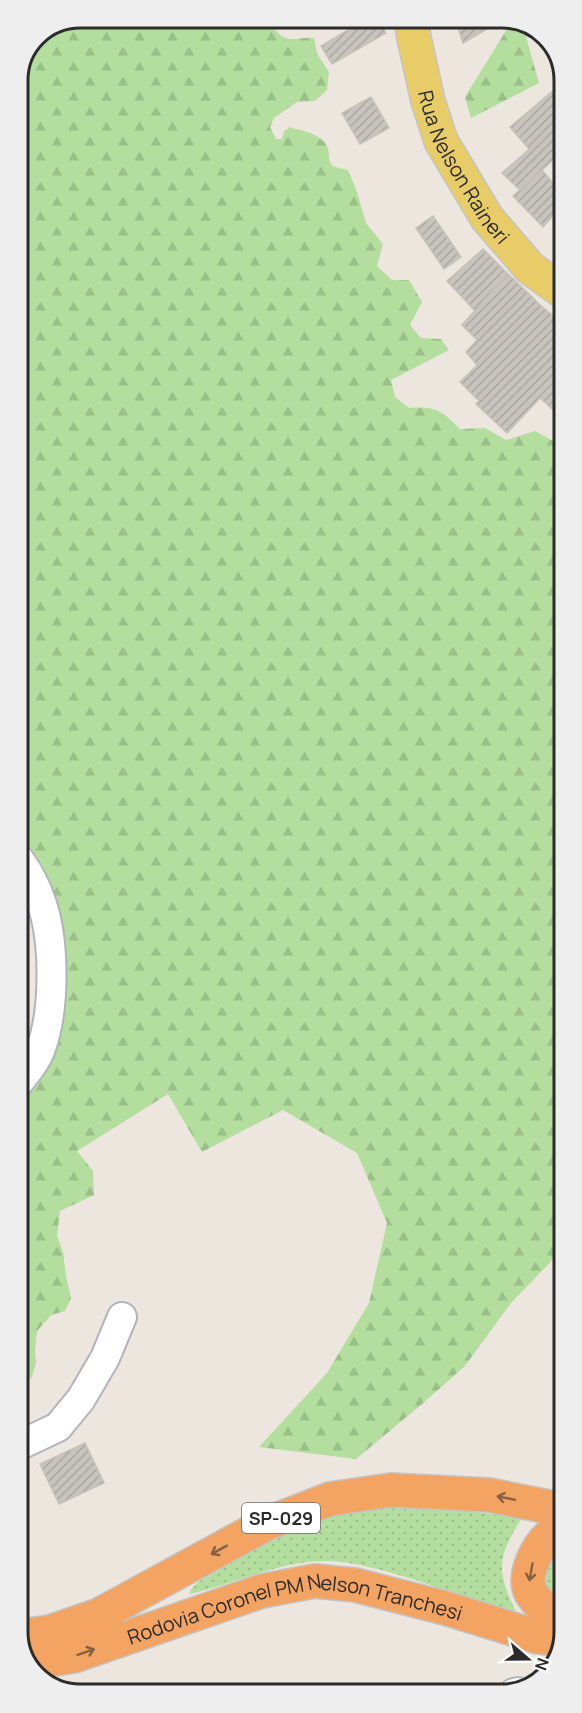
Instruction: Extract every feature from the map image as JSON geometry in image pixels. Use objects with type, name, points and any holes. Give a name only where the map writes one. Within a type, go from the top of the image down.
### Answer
[{"type":"highway","name":"Rodovia Coronel PM Nelson Tranchesi","points":[[28,1635],[50,1632],[99,1615],[266,1524],[330,1499],[391,1490],[489,1495],[554,1508]]},
{"type":"highway","points":[[554,1533],[537,1552],[528,1572],[530,1592],[542,1608],[554,1615]]},
{"type":"highway","name":"Rodovia Coronel PM Nelson Tranchesi","points":[[38,1662],[74,1656],[262,1591],[315,1581],[355,1585],[445,1608],[538,1637],[553,1639]]},
{"type":"main road","name":"Rua Nelson Raineri","points":[[413,29],[428,101],[441,141],[487,218],[530,268],[554,285]]},
{"type":"street","points":[[28,873],[42,903],[48,927],[51,982],[48,1022],[40,1050],[28,1071]]},
{"type":"street","points":[[28,1441],[58,1427],[81,1399],[105,1358],[122,1317]]},
{"type":"green space","points":[[81,28],[274,28],[285,38],[314,38],[317,54],[329,72],[327,90],[315,101],[297,102],[274,118],[270,127],[276,139],[282,139],[284,131],[290,127],[319,137],[328,147],[331,164],[348,170],[366,223],[383,244],[377,266],[392,280],[409,280],[422,302],[410,325],[421,338],[441,339],[449,350],[391,380],[395,397],[409,408],[425,408],[443,413],[460,429],[485,428],[506,440],[535,431],[554,442],[554,1258],[511,1303],[465,1366],[356,1459],[259,1447],[327,1373],[369,1303],[387,1223],[357,1153],[283,1110],[202,1152],[168,1094],[77,1151],[93,1171],[94,1195],[60,1211],[57,1236],[63,1252],[71,1298],[65,1311],[51,1315],[37,1331],[36,1363],[32,1377],[28,1380],[28,1094],[37,1086],[62,1026],[67,964],[56,897],[42,865],[28,844],[28,81],[32,61],[37,52],[52,37],[61,32]]},
{"type":"green space","points":[[507,29],[525,34],[539,83],[471,118],[465,97]]},
{"type":"green space","points":[[387,1506],[444,1508],[522,1518],[508,1543],[502,1564],[505,1585],[516,1612],[514,1615],[396,1574],[361,1565],[329,1561],[276,1568],[190,1594],[191,1589],[198,1582],[290,1529],[319,1516]]},
{"type":"green space","points":[[554,1554],[554,1597],[548,1590],[545,1580],[546,1568]]},
{"type":"building","points":[[350,29],[384,29],[386,33],[332,64],[321,46]]},
{"type":"building","points":[[459,29],[487,29],[463,43]]},
{"type":"building","points":[[554,90],[554,128],[529,149],[510,127]]},
{"type":"building","points":[[371,97],[389,128],[360,144],[342,113]]},
{"type":"building","points":[[554,128],[554,159],[520,190],[502,173]]},
{"type":"building","points":[[542,170],[554,184],[554,215],[543,227],[513,196]]},
{"type":"building","points":[[433,216],[461,257],[444,269],[416,228]]},
{"type":"building","points":[[483,249],[508,274],[475,311],[447,281]]},
{"type":"building","points":[[508,274],[524,289],[477,340],[462,325]]},
{"type":"building","points":[[524,289],[539,304],[477,365],[466,352]]},
{"type":"building","points":[[539,304],[554,316],[554,322],[479,401],[460,382]]},
{"type":"building","points":[[554,322],[554,383],[507,433],[476,404]]},
{"type":"building","points":[[554,383],[553,410],[540,398]]},
{"type":"building","points":[[85,1443],[104,1483],[59,1504],[40,1464]]}]
